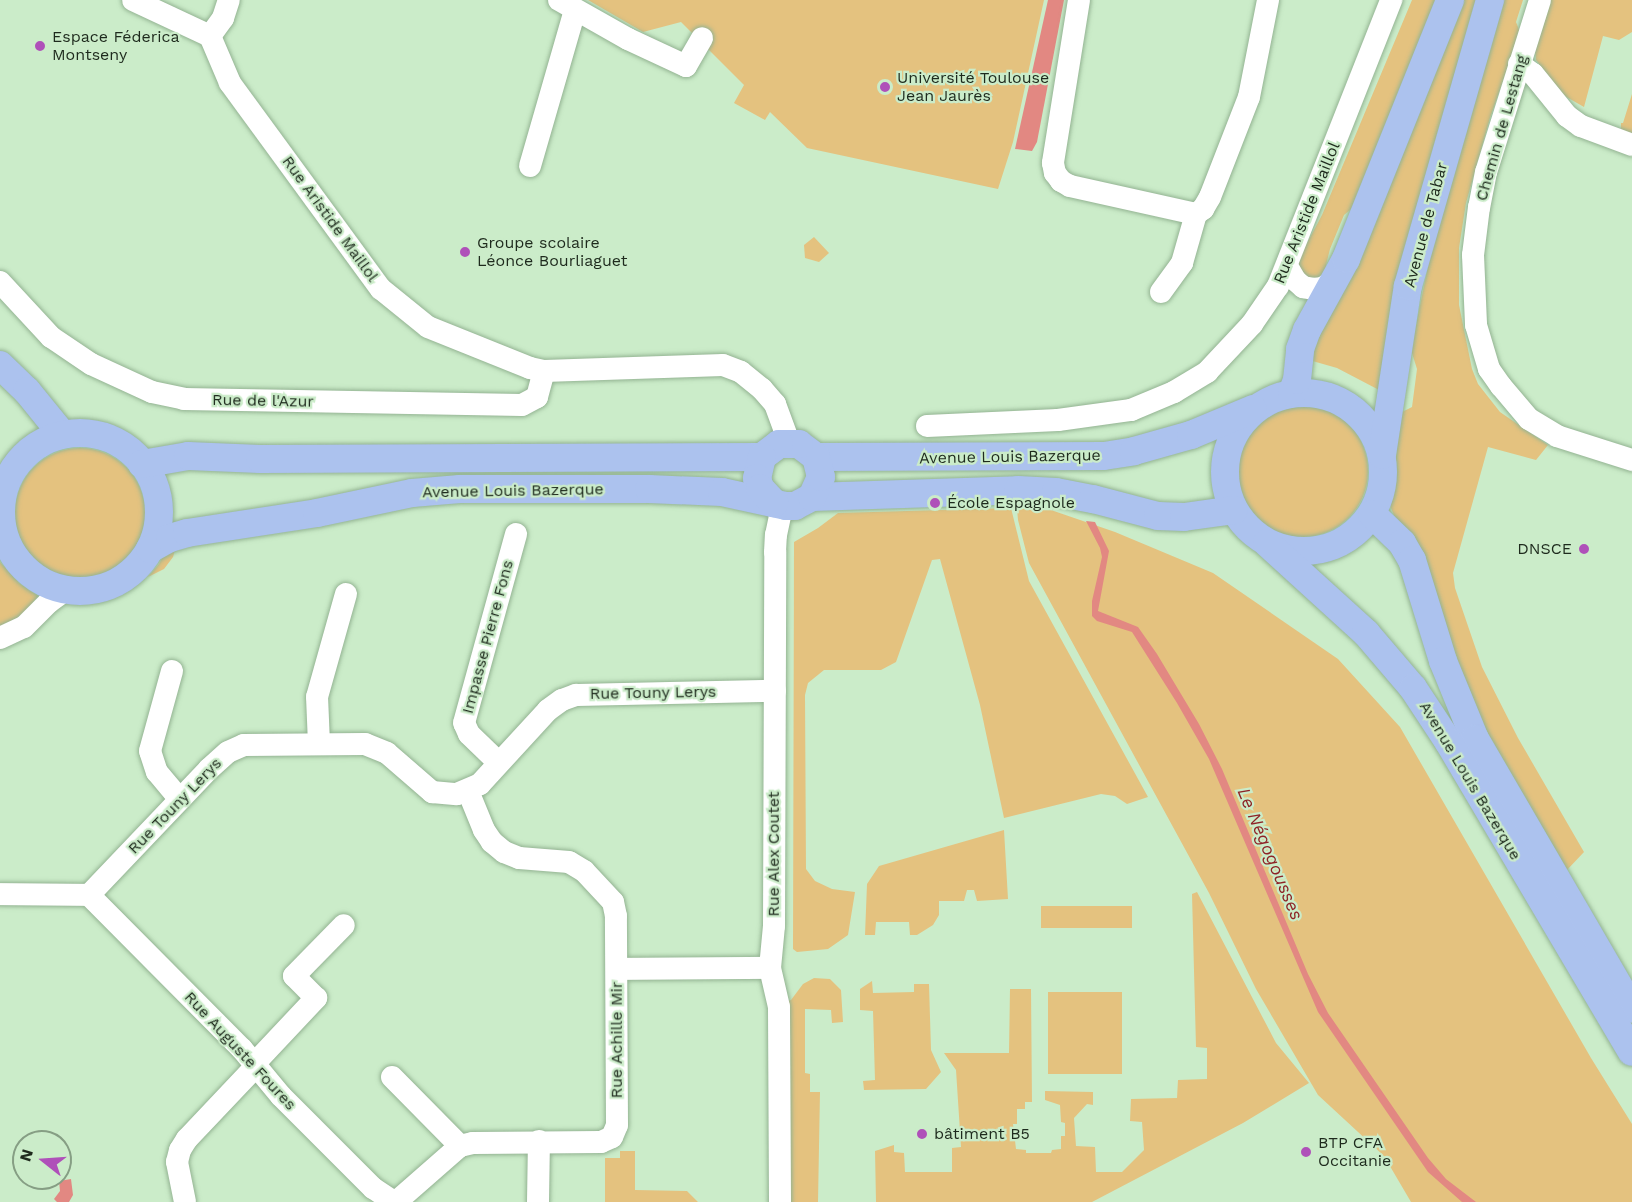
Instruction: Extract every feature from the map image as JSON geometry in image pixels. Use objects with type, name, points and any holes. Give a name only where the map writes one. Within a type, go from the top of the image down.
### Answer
[{"type":"main road","points":[[1279,398],[1315,394],[1334,399],[1350,408],[1365,421],[1382,455],[1383,476],[1380,495],[1372,514],[1348,538],[1325,549],[1299,552],[1267,543],[1254,534],[1234,510],[1228,493],[1226,458],[1240,426],[1279,398],[1297,380],[1300,349],[1307,330],[1337,277],[1449,0]]},
{"type":"main road","name":"Avenue de Tabar","points":[[1382,455],[1408,286],[1490,0]]},
{"type":"main road","points":[[0,365],[27,391],[62,434]]},
{"type":"main road","name":"Avenue Louis Bazerque","points":[[816,457],[1104,456],[1134,451],[1200,432],[1279,398]]},
{"type":"main road","points":[[62,434],[90,434],[108,438],[126,448],[142,464],[152,481],[158,499],[158,519],[150,549],[140,564],[120,581],[101,588],[64,591],[33,576],[20,564],[4,537],[1,504],[5,464],[21,459],[37,446],[62,434]]},
{"type":"main road","points":[[780,505],[766,496],[757,478],[762,458],[778,444],[789,442],[800,444],[816,457],[821,477],[813,497]]},
{"type":"main road","name":"Avenue Louis Bazerque","points":[[142,464],[188,456],[251,459],[762,458]]},
{"type":"main road","name":"Avenue Louis Bazerque","points":[[150,549],[187,533],[317,513],[412,493],[460,489],[649,489],[722,492],[780,505],[795,506],[813,497],[1018,490],[1056,492],[1158,516],[1187,517],[1234,510]]},
{"type":"main road","name":"Avenue Louis Bazerque","points":[[1372,514],[1402,543],[1412,560],[1443,661],[1475,740],[1632,1009]]},
{"type":"main road","name":"Avenue Louis Bazerque","points":[[1267,543],[1366,633],[1413,688],[1448,741],[1632,1052]]},
{"type":"street","points":[[133,0],[210,36],[223,18],[229,0]]},
{"type":"street","points":[[1079,0],[1053,163],[1055,173],[1061,182],[1070,186],[1196,214]]},
{"type":"street","points":[[1161,292],[1182,263],[1196,214],[1203,209],[1210,197],[1246,106],[1268,0]]},
{"type":"street","name":"Rue Aristide Maillol","points":[[927,426],[1058,420],[1108,414],[1151,403],[1207,372],[1231,350],[1266,306],[1287,266],[1391,0]]},
{"type":"street","name":"Chemin de Lestang","points":[[1540,0],[1486,172],[1479,207],[1473,280],[1476,325],[1482,353],[1501,387],[1529,418],[1557,436],[1632,460]]},
{"type":"street","points":[[530,166],[567,5],[686,66],[702,38]]},
{"type":"street","name":"Rue Aristide Maillol","points":[[210,36],[230,83],[381,289],[428,327],[530,368],[544,371],[723,365],[741,372],[762,389],[775,404],[789,442]]},
{"type":"street","points":[[1520,64],[1533,74],[1574,121],[1596,133],[1632,145]]},
{"type":"street","points":[[1287,266],[1295,280],[1313,289],[1323,288],[1337,277]]},
{"type":"street","name":"Rue de l'Azur","points":[[0,282],[51,337],[92,364],[152,392],[184,399],[522,405],[537,397],[544,371]]},
{"type":"street","name":"Rue Alex Coutet","points":[[780,505],[776,535],[774,926],[770,968],[779,1007],[780,1202]]},
{"type":"street","name":"Impasse Pierre Fons","points":[[498,762],[469,734],[464,723],[516,534]]},
{"type":"street","points":[[0,638],[24,627],[49,602],[64,591]]},
{"type":"street","points":[[319,744],[317,698],[346,594]]},
{"type":"street","points":[[172,671],[150,751],[157,772],[180,798]]},
{"type":"street","name":"Rue Touny Lerys","points":[[90,895],[180,798],[228,752],[244,745],[365,744],[387,753],[432,792],[444,795],[468,791],[480,784],[548,710],[562,700],[576,695],[775,691]]},
{"type":"street","name":"Rue Achille Mir","points":[[460,1146],[473,1143],[601,1142],[612,1137],[617,1125],[617,969],[616,916],[613,902],[584,871],[569,862],[519,858],[504,852],[492,842],[484,830],[468,791]]},
{"type":"street","points":[[0,894],[90,895]]},
{"type":"street","name":"Rue Auguste Foures","points":[[90,895],[281,1096],[373,1188],[395,1202]]},
{"type":"street","points":[[184,1202],[177,1162],[180,1150],[187,1139],[316,998],[294,976],[344,925]]},
{"type":"street","points":[[617,969],[770,968]]},
{"type":"street","points":[[392,1077],[460,1146],[395,1202]]},
{"type":"street","points":[[538,1202],[539,1142]]},
{"type":"shaded area","name":"Université Toulouse Jean Jaurès","points":[[588,0],[1044,0],[1013,142],[998,189],[807,148],[770,112],[765,120],[734,103],[744,85],[681,22],[643,32]]},
{"type":"shaded area","points":[[1048,0],[1064,0],[1037,142],[1032,151],[1015,149]]},
{"type":"shaded area","points":[[1412,0],[1436,0],[1355,206],[1344,215],[1330,249],[1326,265],[1330,272],[1314,282],[1298,270],[1298,260],[1322,215]]},
{"type":"shaded area","points":[[1456,0],[1479,0],[1381,391],[1337,368],[1309,360]]},
{"type":"shaded area","points":[[1503,0],[1523,0],[1516,22],[1520,32],[1490,118],[1466,203],[1459,248],[1459,305],[1472,369],[1478,384],[1500,412],[1548,445],[1536,460],[1488,447],[1453,573],[1455,588],[1482,667],[1518,738],[1584,852],[1567,870],[1469,701],[1389,503],[1393,490],[1400,413],[1412,407],[1417,369],[1411,350],[1437,222]]},
{"type":"shaded area","points":[[1551,0],[1632,0],[1632,32],[1619,40],[1603,36],[1584,107],[1563,95],[1536,60],[1535,50]]},
{"type":"shaded area","points":[[1632,94],[1632,135],[1621,132],[1621,123],[1623,123]]},
{"type":"shaded area","points":[[814,237],[829,253],[819,262],[805,258],[804,245]]},
{"type":"shaded area","points":[[1302,405],[1327,410],[1348,425],[1363,446],[1368,471],[1363,496],[1348,517],[1327,532],[1302,537],[1277,532],[1256,517],[1241,496],[1236,471],[1241,446],[1256,425],[1277,410]]},
{"type":"shaded area","points":[[80,448],[105,453],[126,467],[140,488],[145,513],[140,538],[126,559],[105,573],[80,578],[55,573],[34,559],[20,538],[15,513],[20,488],[34,467],[55,453]]},
{"type":"shaded area","points":[[1016,498],[1115,532],[1213,573],[1338,659],[1400,727],[1591,1058],[1632,1124],[1632,1202],[1411,1202],[1384,1156],[1318,1095],[1256,989],[1209,893],[1029,563],[1018,520]]},
{"type":"shaded area","points":[[1011,508],[1029,581],[1148,797],[1127,804],[1115,796],[1101,794],[1004,818],[980,705],[940,559],[932,560],[896,662],[881,670],[824,670],[808,683],[805,695],[806,869],[815,881],[832,889],[855,892],[848,935],[828,949],[797,952],[793,949],[794,542],[838,513]]},
{"type":"shaded area","points":[[1086,521],[1095,522],[1109,551],[1098,611],[1138,627],[1199,724],[1222,769],[1308,974],[1328,1013],[1428,1158],[1446,1179],[1476,1202],[1462,1202],[1428,1172],[1318,1012],[1209,759],[1132,632],[1097,621],[1092,616],[1092,601],[1102,557],[1100,548]]},
{"type":"shaded area","points":[[169,544],[176,547],[173,557],[164,569],[148,577],[159,564]]},
{"type":"shaded area","points":[[0,562],[19,583],[38,596],[22,617],[0,629]]},
{"type":"shaded area","points":[[1004,830],[1008,899],[977,901],[974,890],[967,890],[964,901],[939,901],[939,915],[933,925],[917,935],[910,935],[909,922],[876,922],[875,935],[865,935],[867,884],[879,866]]},
{"type":"shaded area","points":[[1197,892],[1276,1043],[1309,1083],[1243,1123],[1092,1202],[876,1202],[875,1151],[894,1145],[894,1152],[904,1153],[905,1172],[952,1172],[952,1148],[961,1147],[956,1070],[944,1053],[1009,1053],[1010,989],[1031,989],[1032,1102],[1025,1102],[1025,1109],[1017,1109],[1017,1124],[1013,1124],[1016,1149],[1026,1150],[1026,1153],[1051,1153],[1052,1150],[1061,1149],[1061,1136],[1065,1136],[1065,1123],[1061,1122],[1060,1105],[1045,1100],[1045,1091],[1093,1092],[1093,1105],[1087,1104],[1074,1118],[1076,1146],[1095,1147],[1096,1172],[1122,1172],[1144,1150],[1142,1122],[1130,1121],[1131,1099],[1177,1098],[1178,1080],[1207,1079],[1207,1048],[1196,1047],[1192,894]]},
{"type":"shaded area","points":[[1041,906],[1132,906],[1132,928],[1041,928]]},
{"type":"shaded area","points":[[814,978],[830,979],[841,990],[843,1022],[832,1023],[831,1010],[805,1009],[805,1073],[810,1074],[810,1092],[820,1092],[818,1202],[791,1202],[777,1004],[791,1000],[803,984]]},
{"type":"shaded area","points":[[872,981],[873,993],[914,992],[914,984],[929,984],[931,1050],[941,1072],[926,1089],[864,1090],[863,1081],[875,1080],[873,1011],[860,1010],[860,989]]},
{"type":"shaded area","points":[[1048,992],[1122,992],[1122,1074],[1048,1074]]},
{"type":"shaded area","points":[[620,1151],[635,1151],[635,1190],[687,1191],[698,1202],[605,1202],[605,1158],[620,1158]]},
{"type":"shaded area","points":[[72,1187],[73,1195],[69,1202],[57,1202],[54,1199],[60,1191],[72,1190]]},
{"type":"place","name":"Espace Féderica Montseny","points":[[40,46]]},
{"type":"place","name":"Université Toulouse Jean Jaurès","points":[[885,87]]},
{"type":"place","name":"Groupe scolaire Léonce Bourliaguet","points":[[465,252]]},
{"type":"place","name":"École Espagnole","points":[[935,503]]},
{"type":"place","name":"DNSCE","points":[[1584,549]]},
{"type":"place","name":"bâtiment B5","points":[[922,1134]]},
{"type":"place","name":"BTP CFA Occitanie","points":[[1306,1152]]},
{"type":"water label","name":"Le Négogousses","points":[[1270,854]]}]
